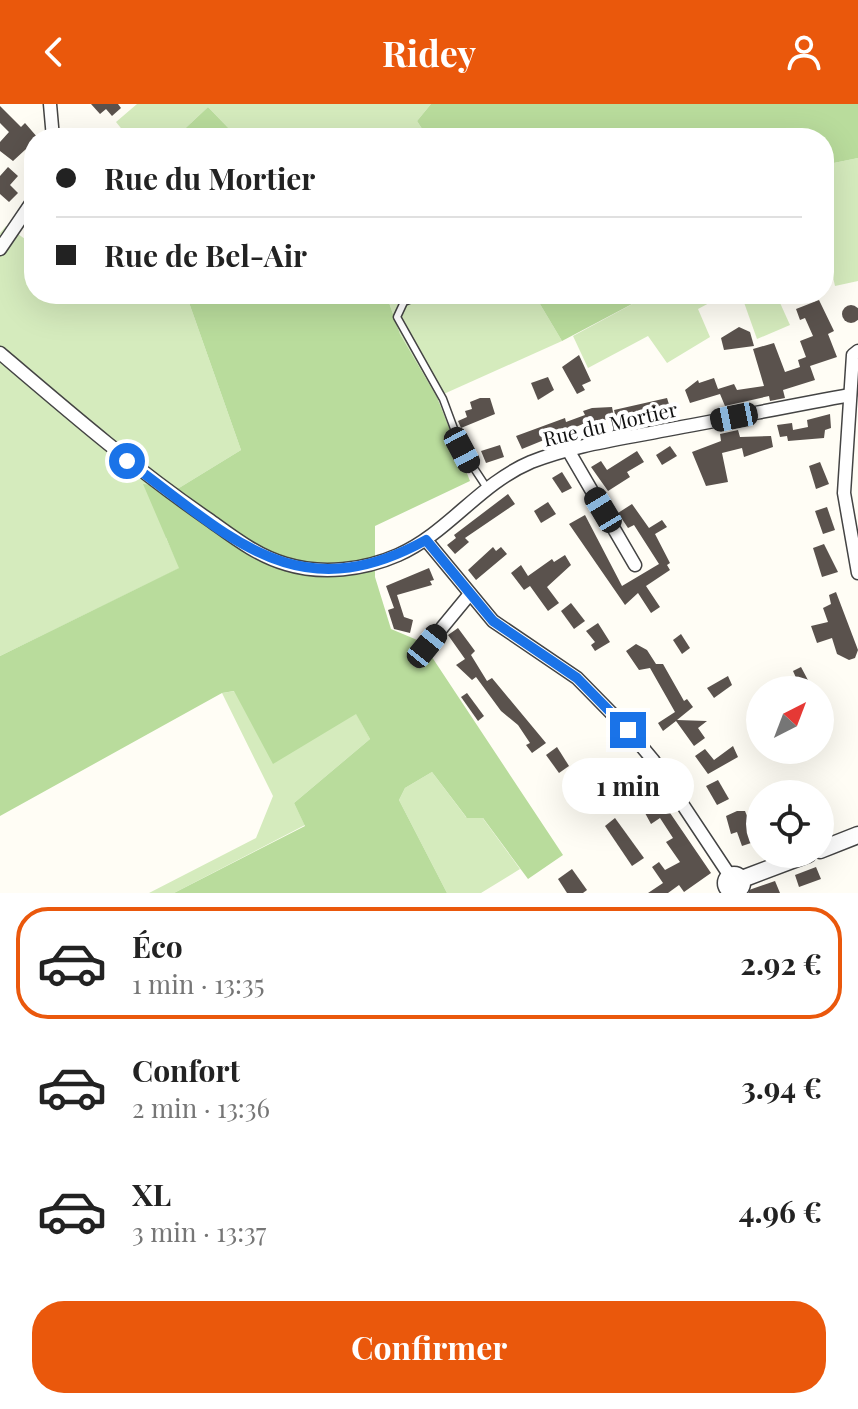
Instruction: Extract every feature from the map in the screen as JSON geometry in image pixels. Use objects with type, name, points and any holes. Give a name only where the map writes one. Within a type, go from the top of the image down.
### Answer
[{"type":"street","points":[[50,104],[52,128]]},
{"type":"street","points":[[0,249],[24,214]]},
{"type":"street","points":[[858,351],[853,355],[844,493],[858,573]]},
{"type":"street","name":"Rue du Mortier","points":[[0,353],[127,461],[259,554],[286,565],[322,571],[361,567],[397,556],[426,540],[487,488],[517,468],[568,450],[850,395]]},
{"type":"street","points":[[568,450],[635,565]]},
{"type":"street","points":[[426,540],[493,621],[577,678],[628,730],[653,760],[732,886],[775,868]]},
{"type":"street","points":[[427,646],[469,595]]},
{"type":"street","points":[[834,844],[858,835]]},
{"type":"lane","points":[[403,304],[397,317],[443,399],[468,460],[487,488]]},
{"type":"green space","points":[[137,104],[431,104],[417,121],[422,128],[228,128],[208,107],[186,128],[121,128],[116,122]]},
{"type":"green space","points":[[431,104],[858,104],[858,158],[834,163],[834,128],[422,128],[417,121]]},
{"type":"green space","points":[[208,107],[228,128],[186,128]]},
{"type":"green space","points":[[858,158],[858,281],[835,286],[834,282],[834,163]]},
{"type":"green space","points":[[6,226],[24,238],[24,304],[190,304],[241,450],[179,488],[166,538],[180,568],[0,656],[0,233]]},
{"type":"green space","points":[[190,304],[390,304],[400,334],[437,397],[470,481],[375,526],[375,577],[391,629],[422,642],[563,855],[528,879],[483,818],[467,818],[432,772],[405,788],[399,800],[447,893],[174,893],[305,826],[294,803],[370,739],[356,714],[273,764],[234,691],[222,693],[0,816],[0,656],[179,568],[143,484],[179,488],[241,450]]},
{"type":"green space","points":[[390,304],[540,304],[562,341],[437,397],[400,334]]},
{"type":"green space","points":[[540,304],[632,304],[562,341]]},
{"type":"green space","points":[[632,304],[707,304],[698,309],[710,337],[667,363],[648,336],[588,368],[573,336]]},
{"type":"green space","points":[[745,304],[781,304],[790,325],[757,339]]},
{"type":"green space","points":[[235,691],[356,713],[370,739],[294,803],[305,825],[174,893],[149,893],[256,838],[273,796],[222,693]]},
{"type":"green space","points":[[432,772],[466,817],[482,817],[520,869],[481,893],[447,893],[399,800],[405,788]]},
{"type":"building","points":[[91,104],[118,104],[121,108],[112,116],[106,109],[100,114]]},
{"type":"building","points":[[0,106],[21,127],[25,123],[29,128],[24,128],[24,151],[13,161],[0,151],[0,142],[9,132],[0,123]]},
{"type":"building","points":[[8,167],[18,176],[10,185],[18,193],[9,202],[0,194],[0,176]]},
{"type":"building","points":[[821,304],[834,331],[828,334],[837,357],[810,366],[815,380],[783,390],[785,398],[770,401],[769,396],[725,406],[720,394],[690,403],[685,390],[698,380],[699,383],[714,378],[718,389],[734,384],[737,390],[764,386],[753,349],[774,343],[785,372],[800,367],[798,360],[806,357],[800,341],[813,336],[805,318],[800,320],[796,309]]},
{"type":"building","points":[[851,305],[857,308],[857,320],[851,323],[845,320],[842,314],[845,308]]},
{"type":"building","points":[[739,327],[750,332],[754,346],[724,350],[721,338]]},
{"type":"building","points":[[579,355],[591,381],[582,385],[585,390],[577,394],[562,367]]},
{"type":"building","points":[[548,377],[554,390],[538,400],[531,383]]},
{"type":"building","points":[[490,398],[495,414],[461,428],[458,421],[467,417],[465,411],[472,409],[470,402]]},
{"type":"building","points":[[667,398],[673,417],[648,422],[647,417],[617,422],[614,410]]},
{"type":"building","points":[[612,407],[614,417],[584,427],[583,424],[522,449],[516,436],[565,418],[566,422],[585,415],[583,411],[592,408]]},
{"type":"building","points":[[830,414],[831,428],[825,430],[824,438],[788,441],[787,436],[780,437],[777,425],[792,423],[793,430],[808,427],[807,420]]},
{"type":"building","points":[[738,430],[740,437],[771,436],[773,447],[744,457],[742,448],[722,453],[728,482],[706,486],[692,452],[721,441],[720,434]]},
{"type":"building","points":[[500,445],[504,457],[486,463],[481,451]]},
{"type":"building","points":[[670,446],[677,456],[662,465],[656,455]]},
{"type":"building","points":[[637,451],[644,462],[627,472],[630,477],[608,491],[591,467],[601,461],[607,470]]},
{"type":"building","points":[[820,462],[829,484],[816,489],[809,466]]},
{"type":"building","points":[[562,472],[572,488],[562,493],[552,478]]},
{"type":"building","points":[[508,494],[515,504],[465,538],[469,542],[455,554],[447,545],[456,538],[454,535]]},
{"type":"building","points":[[548,502],[556,514],[541,523],[534,511]]},
{"type":"building","points":[[632,504],[649,528],[662,520],[667,527],[655,534],[670,563],[667,565],[670,570],[646,586],[660,607],[651,613],[638,593],[625,605],[569,524],[585,515],[622,586],[659,564],[634,525],[628,528],[618,513]]},
{"type":"building","points":[[827,507],[835,530],[823,534],[815,511]]},
{"type":"building","points":[[824,544],[838,572],[822,577],[813,548]]},
{"type":"building","points":[[493,547],[496,551],[501,547],[507,554],[476,580],[468,570]]},
{"type":"building","points":[[565,555],[571,565],[547,587],[559,603],[548,611],[530,586],[524,590],[511,573],[521,565],[528,576],[552,559],[554,562]]},
{"type":"building","points":[[429,568],[434,580],[430,581],[432,585],[397,595],[404,617],[413,620],[410,633],[394,629],[388,610],[394,608],[386,586]]},
{"type":"building","points":[[836,592],[858,650],[855,658],[849,660],[837,654],[832,638],[817,643],[811,626],[828,622],[823,608],[831,604],[829,595]]},
{"type":"building","points":[[571,603],[585,621],[574,629],[561,611]]},
{"type":"building","points":[[598,623],[610,642],[595,651],[591,645],[595,642],[586,631]]},
{"type":"building","points":[[458,628],[475,651],[471,655],[487,681],[492,678],[546,743],[532,753],[526,745],[530,743],[518,725],[501,711],[476,677],[472,680],[456,665],[465,659],[448,635]]},
{"type":"building","points":[[681,634],[690,648],[682,654],[673,640]]},
{"type":"building","points":[[636,644],[647,650],[656,664],[663,664],[684,701],[687,699],[693,707],[677,720],[707,721],[698,728],[705,738],[694,746],[676,721],[663,731],[658,723],[675,712],[650,668],[639,670],[626,651]]},
{"type":"building","points":[[801,667],[806,676],[795,676],[793,671]]},
{"type":"building","points":[[728,676],[732,685],[714,698],[707,688]]},
{"type":"building","points":[[467,693],[484,716],[478,721],[461,697]]},
{"type":"building","points":[[733,746],[738,757],[708,774],[695,756],[705,749],[714,760]]},
{"type":"building","points":[[557,747],[569,766],[559,773],[546,755]]},
{"type":"building","points":[[585,767],[595,786],[602,781],[612,783],[611,790],[616,798],[606,805],[593,788],[587,792],[575,774]]},
{"type":"building","points":[[718,780],[729,799],[717,805],[706,786]]},
{"type":"building","points":[[651,785],[711,873],[684,892],[679,885],[668,893],[648,893],[663,883],[652,867],[659,862],[665,870],[680,862],[666,842],[673,838],[660,818],[651,824],[639,802],[643,800],[639,793]]},
{"type":"building","points":[[745,811],[746,845],[742,846],[737,832],[731,834],[726,816]]},
{"type":"building","points":[[615,818],[644,858],[632,866],[605,826]]},
{"type":"building","points":[[816,868],[821,879],[799,887],[795,875]]},
{"type":"building","points":[[572,869],[587,890],[583,893],[567,893],[558,879]]},
{"type":"building","points":[[775,881],[780,893],[749,893],[749,890]]},
{"type":"route","points":[[127,461],[259,554],[286,565],[322,571],[361,567],[397,556],[426,540],[493,621],[577,678],[628,730]]}]
